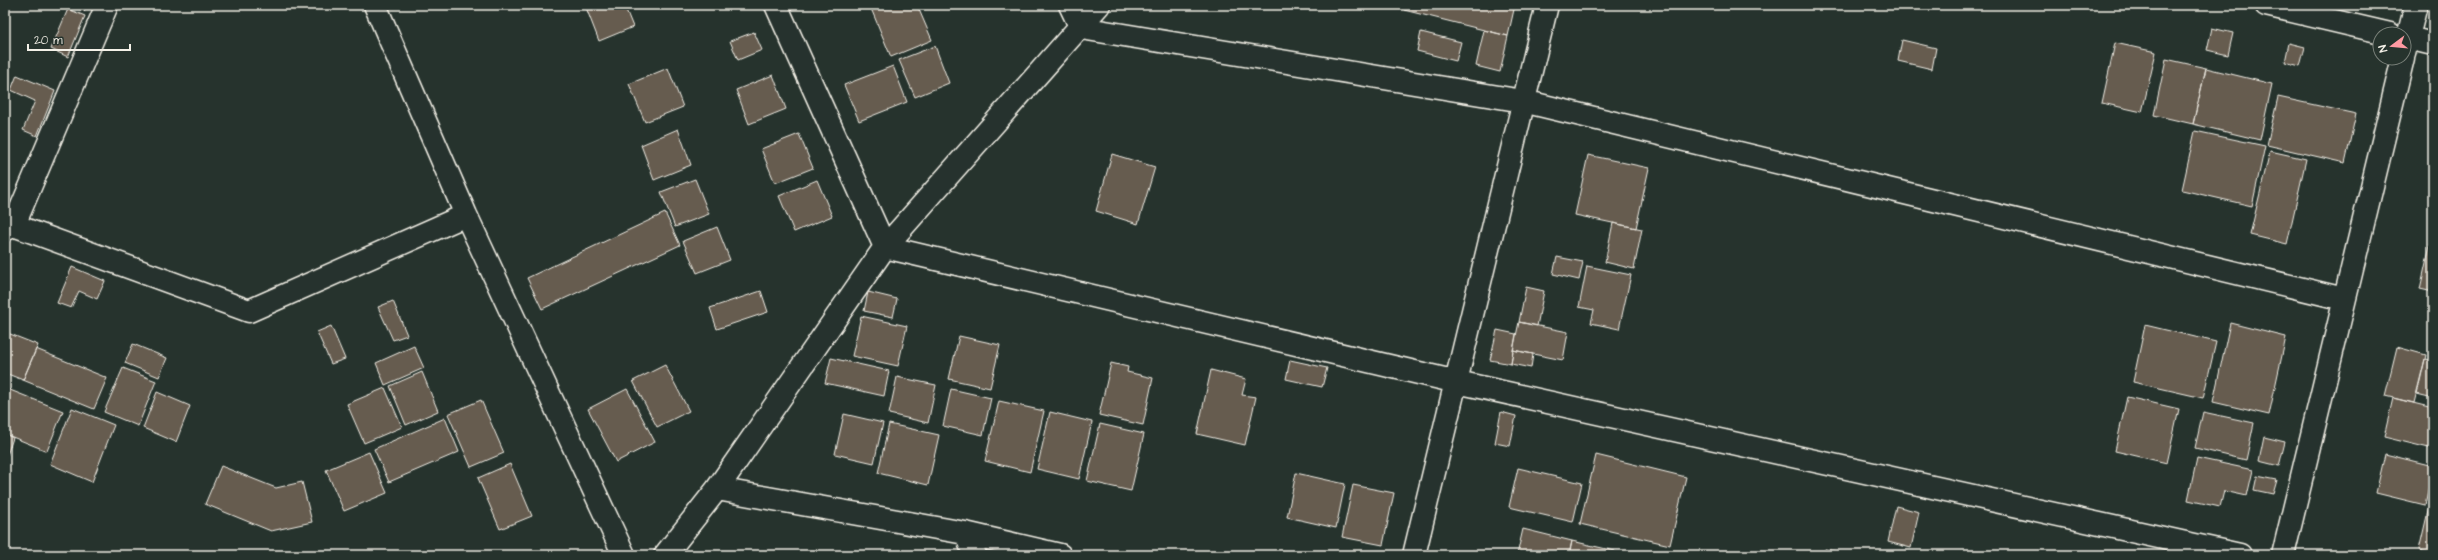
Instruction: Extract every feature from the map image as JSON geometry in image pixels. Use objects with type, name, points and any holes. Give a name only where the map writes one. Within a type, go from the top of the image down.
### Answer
[{"type":"street","points":[[107,5],[8,226],[249,311],[466,215]]},
{"type":"street","points":[[375,5],[466,215],[624,555]]},
{"type":"street","points":[[776,5],[885,248]]},
{"type":"street","points":[[1070,5],[1081,28]]},
{"type":"street","points":[[665,555],[717,489],[885,248],[1081,28],[1099,5]]},
{"type":"street","points":[[1414,555],[1457,382],[1546,5]]},
{"type":"street","points":[[2266,5],[2372,35]]},
{"type":"street","points":[[2408,26],[2416,5]]},
{"type":"street","points":[[1081,28],[1523,101],[2344,299]]},
{"type":"street","points":[[2412,44],[2433,44]]},
{"type":"street","points":[[2283,555],[2344,299],[2397,66]]},
{"type":"street","points":[[885,248],[1457,382],[2240,555]]},
{"type":"street","points":[[717,489],[965,533],[1060,555]]},
{"type":"street","points":[[965,533],[975,555]]},
{"type":"building","points":[[70,5],[86,5],[84,11]]},
{"type":"building","points":[[585,5],[624,5],[633,27],[599,41]]},
{"type":"building","points":[[917,5],[932,40],[891,57],[870,6]]},
{"type":"building","points":[[1405,5],[1515,5],[1508,36],[1404,10]]},
{"type":"building","points":[[68,9],[85,16],[68,57],[51,49]]},
{"type":"building","points":[[2212,28],[2233,33],[2228,55],[2207,50]]},
{"type":"building","points":[[1484,30],[1508,36],[1500,72],[1476,66]]},
{"type":"building","points":[[754,32],[762,50],[738,60],[730,41]]},
{"type":"building","points":[[1421,32],[1461,42],[1456,61],[1417,51]]},
{"type":"building","points":[[1902,40],[1936,48],[1932,69],[1898,61]]},
{"type":"building","points":[[2115,43],[2156,52],[2142,112],[2102,103]]},
{"type":"building","points":[[2289,43],[2305,47],[2300,66],[2285,62]]},
{"type":"building","points":[[935,46],[949,83],[915,97],[899,60]]},
{"type":"building","points":[[2166,59],[2206,68],[2193,124],[2154,115]]},
{"type":"building","points":[[893,66],[907,102],[859,121],[844,85]]},
{"type":"building","points":[[668,68],[683,107],[645,122],[629,84]]},
{"type":"building","points":[[2206,68],[2272,84],[2260,140],[2193,124]]},
{"type":"building","points":[[17,75],[55,91],[37,136],[23,130],[35,101],[11,90]]},
{"type":"building","points":[[773,75],[786,109],[749,124],[736,90]]},
{"type":"building","points":[[2278,97],[2356,114],[2345,163],[2267,145]]},
{"type":"building","points":[[678,129],[691,165],[654,180],[641,145]]},
{"type":"building","points":[[2195,131],[2265,146],[2252,206],[2182,190]]},
{"type":"building","points":[[799,134],[813,168],[775,183],[761,149]]},
{"type":"building","points":[[2270,151],[2306,159],[2287,244],[2250,235]]},
{"type":"building","points":[[1112,154],[1155,167],[1138,224],[1096,211]]},
{"type":"building","points":[[1588,155],[1649,168],[1636,228],[1575,215]]},
{"type":"building","points":[[695,179],[709,214],[675,227],[661,192]]},
{"type":"building","points":[[817,180],[832,216],[794,232],[779,196]]},
{"type":"building","points":[[665,213],[680,245],[542,309],[527,278]]},
{"type":"building","points":[[1613,223],[1642,229],[1634,269],[1605,262]]},
{"type":"building","points":[[717,227],[730,260],[697,273],[683,241]]},
{"type":"building","points":[[2433,232],[2433,292],[2420,289]]},
{"type":"building","points":[[1557,257],[1583,262],[1579,280],[1553,274]]},
{"type":"building","points":[[1587,266],[1631,275],[1619,329],[1591,323],[1594,310],[1579,307]]},
{"type":"building","points":[[72,267],[105,281],[97,299],[79,291],[71,308],[57,303]]},
{"type":"building","points":[[1526,287],[1544,291],[1537,326],[1519,322]]},
{"type":"building","points":[[761,291],[768,312],[717,329],[710,308]]},
{"type":"building","points":[[868,292],[897,299],[893,317],[864,311]]},
{"type":"building","points":[[393,301],[407,335],[393,340],[378,307]]},
{"type":"building","points":[[861,316],[907,326],[898,366],[852,356]]},
{"type":"building","points":[[1519,322],[1568,332],[1563,360],[1513,350]]},
{"type":"building","points":[[2230,323],[2286,337],[2269,415],[2213,402]]},
{"type":"building","points":[[2145,325],[2216,342],[2203,398],[2133,382]]},
{"type":"building","points":[[331,326],[345,359],[331,364],[317,332]]},
{"type":"building","points":[[1497,330],[1516,334],[1511,364],[1490,360]]},
{"type":"building","points":[[5,332],[38,345],[23,380],[5,373]]},
{"type":"building","points":[[959,336],[1000,345],[990,388],[949,379]]},
{"type":"building","points":[[133,344],[167,358],[159,377],[125,363]]},
{"type":"building","points":[[414,346],[424,368],[385,385],[376,363]]},
{"type":"building","points":[[2397,347],[2426,355],[2414,403],[2385,396]]},
{"type":"building","points":[[36,349],[107,378],[94,409],[23,380]]},
{"type":"building","points":[[1513,350],[1533,354],[1531,368],[1511,364]]},
{"type":"building","points":[[831,358],[889,371],[884,396],[825,383]]},
{"type":"building","points":[[2425,359],[2433,361],[2433,398],[2417,394]]},
{"type":"building","points":[[1290,360],[1327,368],[1322,387],[1286,379]]},
{"type":"building","points":[[1111,363],[1128,367],[1127,372],[1153,378],[1143,425],[1099,415]]},
{"type":"building","points":[[665,365],[689,411],[657,427],[633,381]]},
{"type":"building","points":[[123,368],[156,381],[138,426],[104,412]]},
{"type":"building","points":[[1211,370],[1246,379],[1242,395],[1256,397],[1245,445],[1197,434]]},
{"type":"building","points":[[422,372],[438,411],[406,425],[390,386]]},
{"type":"building","points":[[897,377],[936,385],[928,423],[889,414]]},
{"type":"building","points":[[5,388],[63,411],[47,451],[5,434]]},
{"type":"building","points":[[385,388],[402,427],[364,443],[347,404]]},
{"type":"building","points":[[627,389],[655,442],[616,462],[588,409]]},
{"type":"building","points":[[951,389],[991,398],[983,435],[943,426]]},
{"type":"building","points":[[157,392],[190,406],[176,442],[143,428]]},
{"type":"building","points":[[2127,397],[2179,409],[2167,463],[2115,451]]},
{"type":"building","points":[[2393,398],[2433,408],[2433,449],[2384,437]]},
{"type":"building","points":[[481,400],[504,453],[471,467],[448,414]]},
{"type":"building","points":[[999,401],[1044,411],[1030,472],[985,461]]},
{"type":"building","points":[[72,408],[114,425],[92,482],[50,464]]},
{"type":"building","points":[[1050,412],[1092,422],[1079,479],[1037,469]]},
{"type":"building","points":[[1501,412],[1516,416],[1510,446],[1495,443]]},
{"type":"building","points":[[2203,412],[2254,423],[2246,460],[2195,448]]},
{"type":"building","points":[[844,414],[883,423],[874,463],[835,454]]},
{"type":"building","points":[[445,418],[459,452],[389,482],[374,449]]},
{"type":"building","points":[[889,424],[939,435],[928,485],[878,473]]},
{"type":"building","points":[[1100,424],[1144,434],[1131,491],[1087,481]]},
{"type":"building","points":[[5,434],[13,438],[7,455],[5,455]]},
{"type":"building","points":[[2264,437],[2285,442],[2279,466],[2259,461]]},
{"type":"building","points":[[369,452],[387,493],[344,511],[326,470]]},
{"type":"building","points":[[2385,454],[2433,466],[2425,505],[2376,493]]},
{"type":"building","points":[[1596,455],[1686,477],[1670,545],[1580,524]]},
{"type":"building","points":[[2197,458],[2253,470],[2247,496],[2224,491],[2220,507],[2188,500]]},
{"type":"building","points":[[510,464],[532,516],[500,529],[478,478]]},
{"type":"building","points":[[221,466],[276,488],[302,482],[312,522],[271,531],[205,504]]},
{"type":"building","points":[[1518,468],[1582,483],[1573,522],[1509,507]]},
{"type":"building","points":[[1296,473],[1345,484],[1336,528],[1287,517]]},
{"type":"building","points":[[2257,476],[2277,480],[2273,494],[2254,490]]},
{"type":"building","points":[[1353,485],[1394,493],[1383,545],[1342,537]]},
{"type":"building","points":[[1896,506],[1919,512],[1911,548],[1888,542]]},
{"type":"building","points":[[2429,507],[2433,508],[2433,554],[2419,550]]},
{"type":"building","points":[[1523,529],[1572,541],[1569,555],[1517,555]]},
{"type":"building","points":[[1572,541],[1615,551],[1615,555],[1569,555]]},
{"type":"building","points":[[1825,549],[1851,555],[1823,555]]},
{"type":"building","points":[[1633,551],[1651,555],[1632,555]]}]
